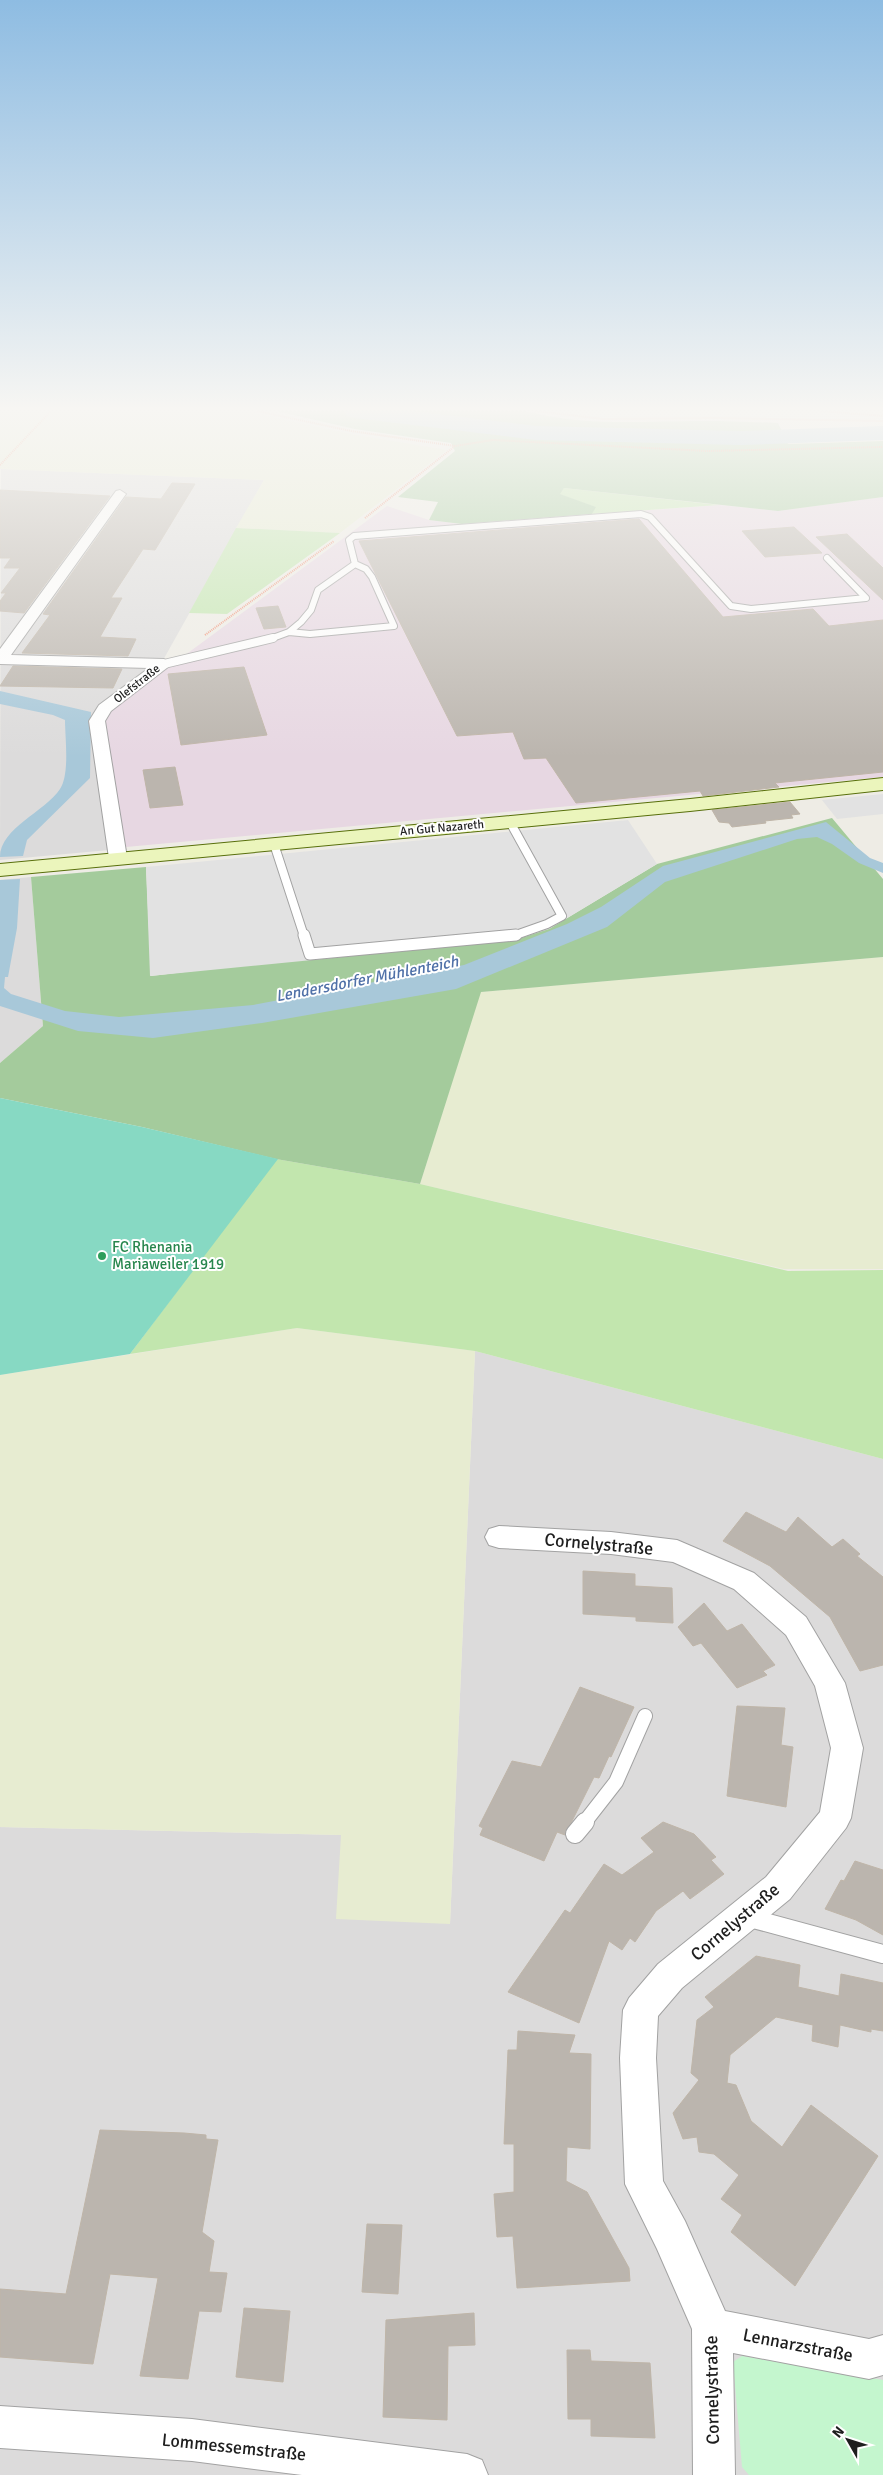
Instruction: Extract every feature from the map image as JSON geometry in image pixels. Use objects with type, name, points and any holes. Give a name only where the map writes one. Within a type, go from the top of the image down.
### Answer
[{"type":"main road","name":"An Gut Nazareth","points":[[0,870],[510,822],[883,784]]},
{"type":"street","points":[[0,658],[96,526]]},
{"type":"street","name":"Olefstraße","points":[[0,658],[164,664]]},
{"type":"street","name":"Olefstraße","points":[[118,858],[97,721],[106,708],[164,664]]},
{"type":"street","name":"Cornelystraße","points":[[499,1537],[611,1543],[677,1551],[744,1582],[796,1626],[830,1683],[848,1748],[834,1818],[778,1888],[670,1976],[641,2010],[638,2058],[644,2184],[671,2235],[712,2329],[714,2475]]},
{"type":"street","name":"Lennarzstraße","points":[[712,2329],[869,2358],[883,2355]]},
{"type":"street","name":"Lommessemstraße","points":[[0,2427],[192,2440],[467,2475]]},
{"type":"lane","points":[[355,564],[349,540],[354,536],[469,526]]},
{"type":"lane","points":[[659,526],[731,606],[736,608],[751,609],[866,598],[827,558]]},
{"type":"lane","points":[[289,632],[310,634],[394,626],[372,577],[366,569],[355,564]]},
{"type":"lane","points":[[164,664],[258,643],[289,632],[302,622],[311,610],[318,590],[355,564]]},
{"type":"lane","points":[[274,844],[310,954],[503,937],[512,936],[547,924],[562,916],[510,822]]},
{"type":"lane","points":[[575,1834],[616,1782],[645,1716]]},
{"type":"lane","points":[[743,1916],[883,1954]]},
{"type":"path","points":[[204,636],[337,539]]},
{"type":"shaded area","points":[[1,526],[238,526],[162,662],[101,708],[109,850],[0,860]]},
{"type":"shaded area","points":[[359,526],[883,526],[883,777],[126,847],[103,722],[112,709]]},
{"type":"shaded area","points":[[883,794],[883,814],[837,819],[822,800]]},
{"type":"shaded area","points":[[628,820],[657,864],[549,929],[515,940],[150,976],[146,867]]},
{"type":"shaded area","points":[[31,877],[43,1026],[0,1063],[0,880]]},
{"type":"shaded area","points":[[475,1351],[883,1459],[883,2475],[0,2475],[0,1827],[342,1835],[450,1924]]},
{"type":"green space","points":[[237,526],[348,526],[340,533],[236,528]]},
{"type":"green space","points":[[236,528],[340,533],[227,614],[189,613]]},
{"type":"green space","points":[[832,818],[883,879],[883,957],[481,992],[420,1184],[276,1159],[142,1127],[0,1098],[0,1063],[43,1026],[31,877],[146,867],[151,976],[549,929],[657,864]]},
{"type":"green space","points":[[883,957],[883,1269],[784,1269],[420,1184],[480,992]]},
{"type":"green space","name":"FC Rhenania Mariaweiler 1919","points":[[0,1098],[142,1127],[278,1159],[130,1354],[0,1375]]},
{"type":"green space","points":[[276,1159],[420,1184],[788,1271],[883,1270],[883,1459],[475,1351],[297,1328],[130,1354]]},
{"type":"green space","points":[[297,1328],[475,1351],[450,1924],[336,1919],[341,1835],[0,1827],[0,1375]]},
{"type":"green space","points":[[742,2356],[883,2380],[883,2475],[749,2475],[742,2467],[733,2362]]},
{"type":"water","points":[[0,691],[91,712],[90,778],[27,840],[23,856],[0,857],[7,837],[60,789],[66,765],[65,720],[53,715],[0,704]]},
{"type":"water","points":[[826,822],[870,858],[883,863],[883,873],[859,863],[832,844],[817,837],[797,839],[665,882],[607,927],[456,989],[262,1023],[153,1038],[78,1031],[0,1006],[0,880],[20,879],[17,928],[8,977],[5,977],[4,988],[11,994],[65,1011],[119,1017],[253,1005],[464,965],[567,924],[601,907],[663,866]]},
{"type":"building","points":[[0,526],[88,526],[24,613],[0,611],[0,601],[6,593],[1,593],[20,568],[4,568],[11,558],[0,558]]},
{"type":"building","points":[[105,526],[169,526],[155,550],[143,549],[111,598],[122,598],[100,637],[136,639],[128,656],[22,653],[50,615],[43,614]]},
{"type":"building","points":[[544,526],[645,526],[723,617],[813,609],[829,626],[883,620],[883,772],[775,783],[779,787],[703,796],[700,791],[576,803],[546,758],[524,759],[513,732],[457,736],[359,541]]},
{"type":"building","points":[[794,527],[822,553],[765,557],[742,531]]},
{"type":"building","points":[[847,534],[883,568],[883,600],[816,537]]},
{"type":"building","points":[[278,606],[286,627],[264,629],[256,608]]},
{"type":"building","points":[[13,666],[122,669],[113,688],[0,686]]},
{"type":"building","points":[[244,667],[267,735],[181,745],[168,674]]},
{"type":"building","points":[[175,767],[183,805],[150,808],[143,770]]},
{"type":"building","points":[[790,802],[800,814],[791,815],[793,818],[732,827],[729,823],[719,822],[712,810]]},
{"type":"building","points":[[746,1512],[786,1532],[798,1517],[832,1547],[843,1539],[860,1554],[857,1556],[883,1577],[883,1665],[860,1671],[830,1617],[770,1566],[723,1541]]},
{"type":"building","points":[[583,1571],[635,1574],[635,1586],[672,1588],[673,1623],[636,1621],[636,1617],[583,1614]]},
{"type":"building","points":[[704,1603],[727,1631],[742,1624],[775,1665],[763,1671],[767,1675],[737,1688],[701,1643],[693,1646],[678,1627]]},
{"type":"building","points":[[580,1687],[634,1707],[611,1757],[609,1756],[599,1778],[594,1777],[565,1835],[557,1832],[544,1861],[480,1835],[483,1828],[479,1826],[512,1761],[541,1767]]},
{"type":"building","points":[[737,1706],[785,1708],[781,1745],[793,1747],[786,1807],[727,1796]]},
{"type":"building","points":[[663,1822],[694,1834],[716,1857],[711,1860],[724,1874],[690,1899],[683,1891],[656,1911],[635,1942],[630,1938],[622,1950],[609,1941],[579,2023],[508,1992],[565,1910],[570,1913],[604,1864],[622,1875],[654,1852],[641,1838]]},
{"type":"building","points":[[855,1861],[883,1870],[883,1935],[856,1920],[825,1909],[841,1880],[844,1881]]},
{"type":"building","points":[[756,1956],[800,1965],[798,1987],[839,1996],[841,1974],[883,1983],[883,2031],[871,2029],[871,2032],[840,2025],[838,2047],[812,2041],[813,2025],[776,2017],[730,2055],[727,2083],[736,2085],[751,2121],[782,2147],[811,2105],[878,2156],[795,2286],[731,2232],[742,2215],[721,2199],[739,2175],[714,2154],[699,2152],[697,2137],[683,2139],[673,2113],[699,2080],[691,2073],[697,2020],[714,2007],[705,1997]]},
{"type":"building","points":[[518,2031],[575,2035],[569,2053],[591,2054],[590,2149],[567,2147],[566,2181],[587,2192],[629,2268],[630,2281],[517,2288],[513,2236],[497,2237],[494,2194],[514,2192],[514,2144],[504,2144],[508,2050],[517,2050]]},
{"type":"building","points":[[100,2130],[184,2133],[206,2135],[206,2139],[218,2140],[202,2232],[214,2241],[209,2272],[227,2273],[221,2312],[199,2311],[188,2379],[140,2376],[158,2278],[110,2274],[93,2364],[0,2357],[0,2289],[66,2294]]},
{"type":"building","points":[[367,2224],[402,2225],[398,2294],[362,2292]]},
{"type":"building","points":[[244,2308],[290,2311],[283,2382],[236,2377]]},
{"type":"building","points":[[474,2313],[475,2345],[448,2346],[447,2420],[383,2417],[386,2320]]},
{"type":"building","points":[[567,2350],[590,2350],[591,2361],[650,2363],[655,2438],[591,2436],[591,2419],[568,2419]]},
{"type":"place","name":"FC Rhenania Mariaweiler 1919","points":[[102,1256]]},
{"type":"water label","name":"Lendersdorfer Mühlenteich","points":[[367,979]]}]
